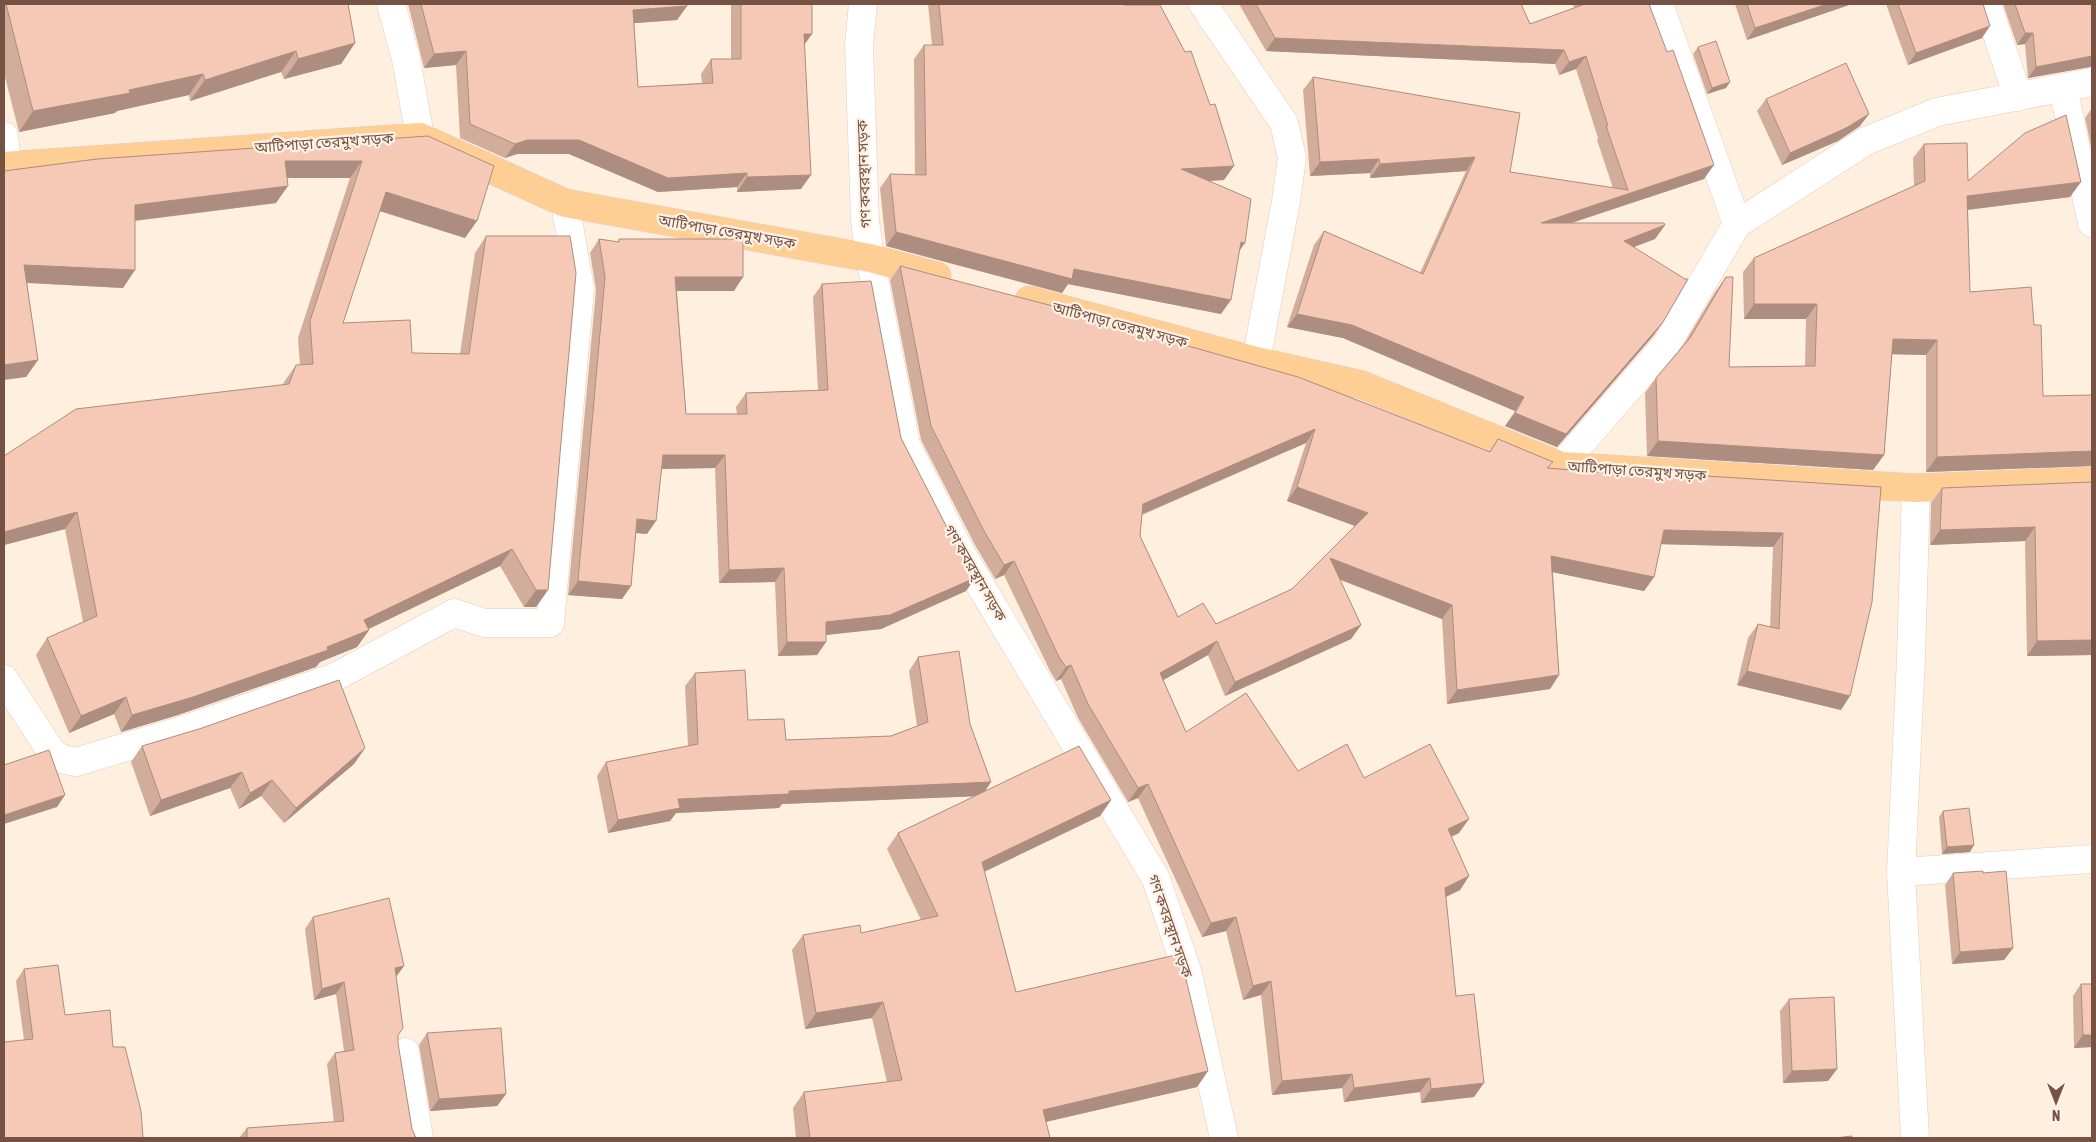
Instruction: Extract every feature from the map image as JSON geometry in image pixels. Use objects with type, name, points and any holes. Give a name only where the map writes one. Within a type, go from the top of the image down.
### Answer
[{"type":"main road","name":"আটিপাড়া তেরমুখ সড়ক","points":[[6,165],[420,136],[565,203],[870,258],[964,283]]},
{"type":"main road","name":"আটিপাড়া তেরমুখ সড়ক","points":[[1002,293],[1256,361],[1362,385],[1560,466],[1916,488],[2092,481]]},
{"type":"street","points":[[391,4],[406,59],[420,136]]},
{"type":"street","name":"গণ কবরস্থান সড়ক","points":[[863,4],[859,46],[865,221],[870,258],[906,445],[961,553],[1156,879],[1188,974],[1224,1138]]},
{"type":"street","points":[[1204,4],[1284,123],[1292,158],[1286,201],[1256,361]]},
{"type":"street","points":[[1659,4],[1737,224]]},
{"type":"street","points":[[1987,4],[2018,97]]},
{"type":"street","points":[[1560,466],[1666,345],[1737,224],[1866,140],[1937,112],[2092,82]]},
{"type":"street","points":[[2063,88],[2092,223]]},
{"type":"street","points":[[4,136],[6,165]]},
{"type":"street","points":[[4,679],[51,751],[62,759],[76,762],[184,730],[333,678],[454,613],[484,623],[550,623],[580,289],[565,203]]},
{"type":"street","points":[[1915,1138],[1901,872],[1916,488]]},
{"type":"street","points":[[1901,872],[2092,859]]},
{"type":"street","points":[[405,1052],[419,1138]]},
{"type":"building","points":[[6,4],[348,4],[355,43],[298,59],[296,51],[205,80],[203,74],[129,90],[130,93],[33,111]]},
{"type":"building","points":[[421,4],[687,4],[687,6],[633,10],[638,87],[713,83],[711,59],[741,59],[741,4],[812,4],[812,34],[804,34],[811,175],[747,177],[747,173],[668,178],[579,140],[527,140],[515,144],[470,124],[466,51],[434,54]]},
{"type":"building","points":[[939,4],[1160,5],[1185,52],[1191,51],[1210,105],[1215,104],[1234,166],[1181,169],[1251,199],[1245,243],[1241,242],[1231,300],[1074,269],[1072,279],[896,232],[890,174],[926,175],[924,45],[943,45]]},
{"type":"building","points":[[1256,4],[1521,4],[1530,24],[1585,4],[1649,4],[1667,52],[1673,50],[1714,165],[1541,223],[1664,223],[1665,225],[1624,241],[1685,279],[1688,279],[1663,322],[1566,434],[1515,413],[1524,397],[1352,325],[1297,314],[1324,231],[1423,274],[1475,157],[1380,164],[1379,159],[1320,162],[1313,77],[1520,113],[1510,172],[1628,190],[1606,126],[1608,126],[1586,56],[1569,62],[1564,50],[1275,38]]},
{"type":"building","points":[[1747,4],[1827,4],[1755,28]]},
{"type":"building","points":[[1898,4],[1983,4],[1990,26],[1916,53]]},
{"type":"building","points":[[2015,4],[2092,4],[2092,56],[2036,67],[2033,33],[2025,33]]},
{"type":"building","points":[[1716,41],[1730,82],[1712,88],[1698,47]]},
{"type":"building","points":[[1846,63],[1869,114],[1846,128],[1790,153],[1766,99]]},
{"type":"building","points":[[2066,115],[2081,182],[1967,196],[1970,292],[2031,287],[2034,325],[2041,325],[2043,396],[2092,395],[2092,451],[1937,457],[1937,340],[1893,339],[1884,455],[1658,441],[1656,378],[1690,338],[1726,277],[1733,277],[1729,367],[1815,366],[1817,304],[1754,304],[1754,258],[1925,181],[1924,144],[1967,143],[1968,181],[2025,133]]},
{"type":"building","points":[[428,136],[494,166],[477,221],[386,192],[343,323],[410,320],[412,353],[469,354],[486,236],[570,236],[576,273],[548,590],[536,590],[512,549],[364,620],[369,630],[327,647],[328,650],[190,698],[132,715],[126,697],[81,716],[47,638],[97,616],[77,512],[4,532],[4,456],[76,409],[289,384],[296,365],[313,364],[310,321],[362,161],[285,161],[288,186],[135,205],[135,270],[24,265],[38,360],[4,365],[4,171],[97,159]]},
{"type":"building","points":[[599,239],[619,242],[619,239],[743,239],[743,277],[675,277],[686,414],[747,414],[746,393],[828,390],[822,284],[871,281],[901,438],[975,578],[890,615],[826,622],[826,642],[787,642],[784,568],[729,570],[725,455],[663,455],[656,521],[637,519],[631,586],[578,581],[605,277]]},
{"type":"building","points":[[900,266],[1064,309],[1064,311],[1298,377],[1490,452],[1498,439],[1553,462],[1547,468],[1658,477],[1658,473],[1881,487],[1872,602],[1850,696],[1747,671],[1758,624],[1779,629],[1783,533],[1664,530],[1654,577],[1551,556],[1559,675],[1457,690],[1452,605],[1330,558],[1361,625],[1235,682],[1217,641],[1160,673],[1186,732],[1246,693],[1298,771],[1347,744],[1364,778],[1430,744],[1469,819],[1448,829],[1469,876],[1445,888],[1456,996],[1474,994],[1484,1083],[1431,1089],[1430,1078],[1354,1088],[1352,1074],[1282,1081],[1271,981],[1253,986],[1236,917],[1211,923],[1148,784],[1138,788],[1088,704],[1071,665],[1066,667],[1059,657],[1014,561],[1004,565],[984,531],[931,426]],"holes":[[[1315,429],[1297,487],[1368,513],[1292,589],[1216,624],[1203,603],[1178,617],[1140,536],[1143,504]]]},
{"type":"building","points":[[2092,482],[2092,640],[2037,641],[2035,527],[1940,530],[1942,488]]},
{"type":"building","points":[[959,651],[970,724],[991,782],[789,791],[789,794],[678,799],[680,808],[618,820],[606,762],[698,744],[695,673],[745,670],[748,720],[784,719],[786,740],[891,736],[928,722],[918,657]]},
{"type":"building","points":[[339,680],[365,748],[296,808],[272,780],[250,793],[242,772],[161,800],[142,746],[199,729]]},
{"type":"building","points":[[1079,746],[1111,800],[982,862],[1016,992],[1180,954],[1208,1071],[1043,1110],[1050,1138],[810,1138],[804,1092],[902,1080],[883,1002],[816,1013],[803,935],[860,925],[861,933],[938,916],[898,833]]},
{"type":"building","points":[[49,750],[65,795],[4,815],[4,765]]},
{"type":"building","points":[[1969,808],[1974,845],[1947,847],[1943,811]]},
{"type":"building","points":[[1983,871],[1983,873],[2006,871],[2013,948],[1960,952],[1953,873]]},
{"type":"building","points":[[389,898],[404,966],[395,968],[403,1028],[398,1035],[398,1043],[412,1129],[416,1138],[247,1138],[247,1128],[344,1121],[335,1053],[354,1050],[344,982],[322,989],[313,917]]},
{"type":"building","points":[[58,965],[65,1015],[110,1010],[113,1047],[125,1047],[141,1111],[143,1138],[4,1138],[4,1042],[33,1039],[24,969]]},
{"type":"building","points":[[2081,984],[2092,984],[2092,1035],[2083,1035]]},
{"type":"building","points":[[1834,997],[1837,1069],[1792,1071],[1789,999]]},
{"type":"building","points":[[501,1028],[506,1094],[439,1099],[427,1033]]},
{"type":"building","points":[[1852,1136],[1852,1138],[1835,1138]]}]
